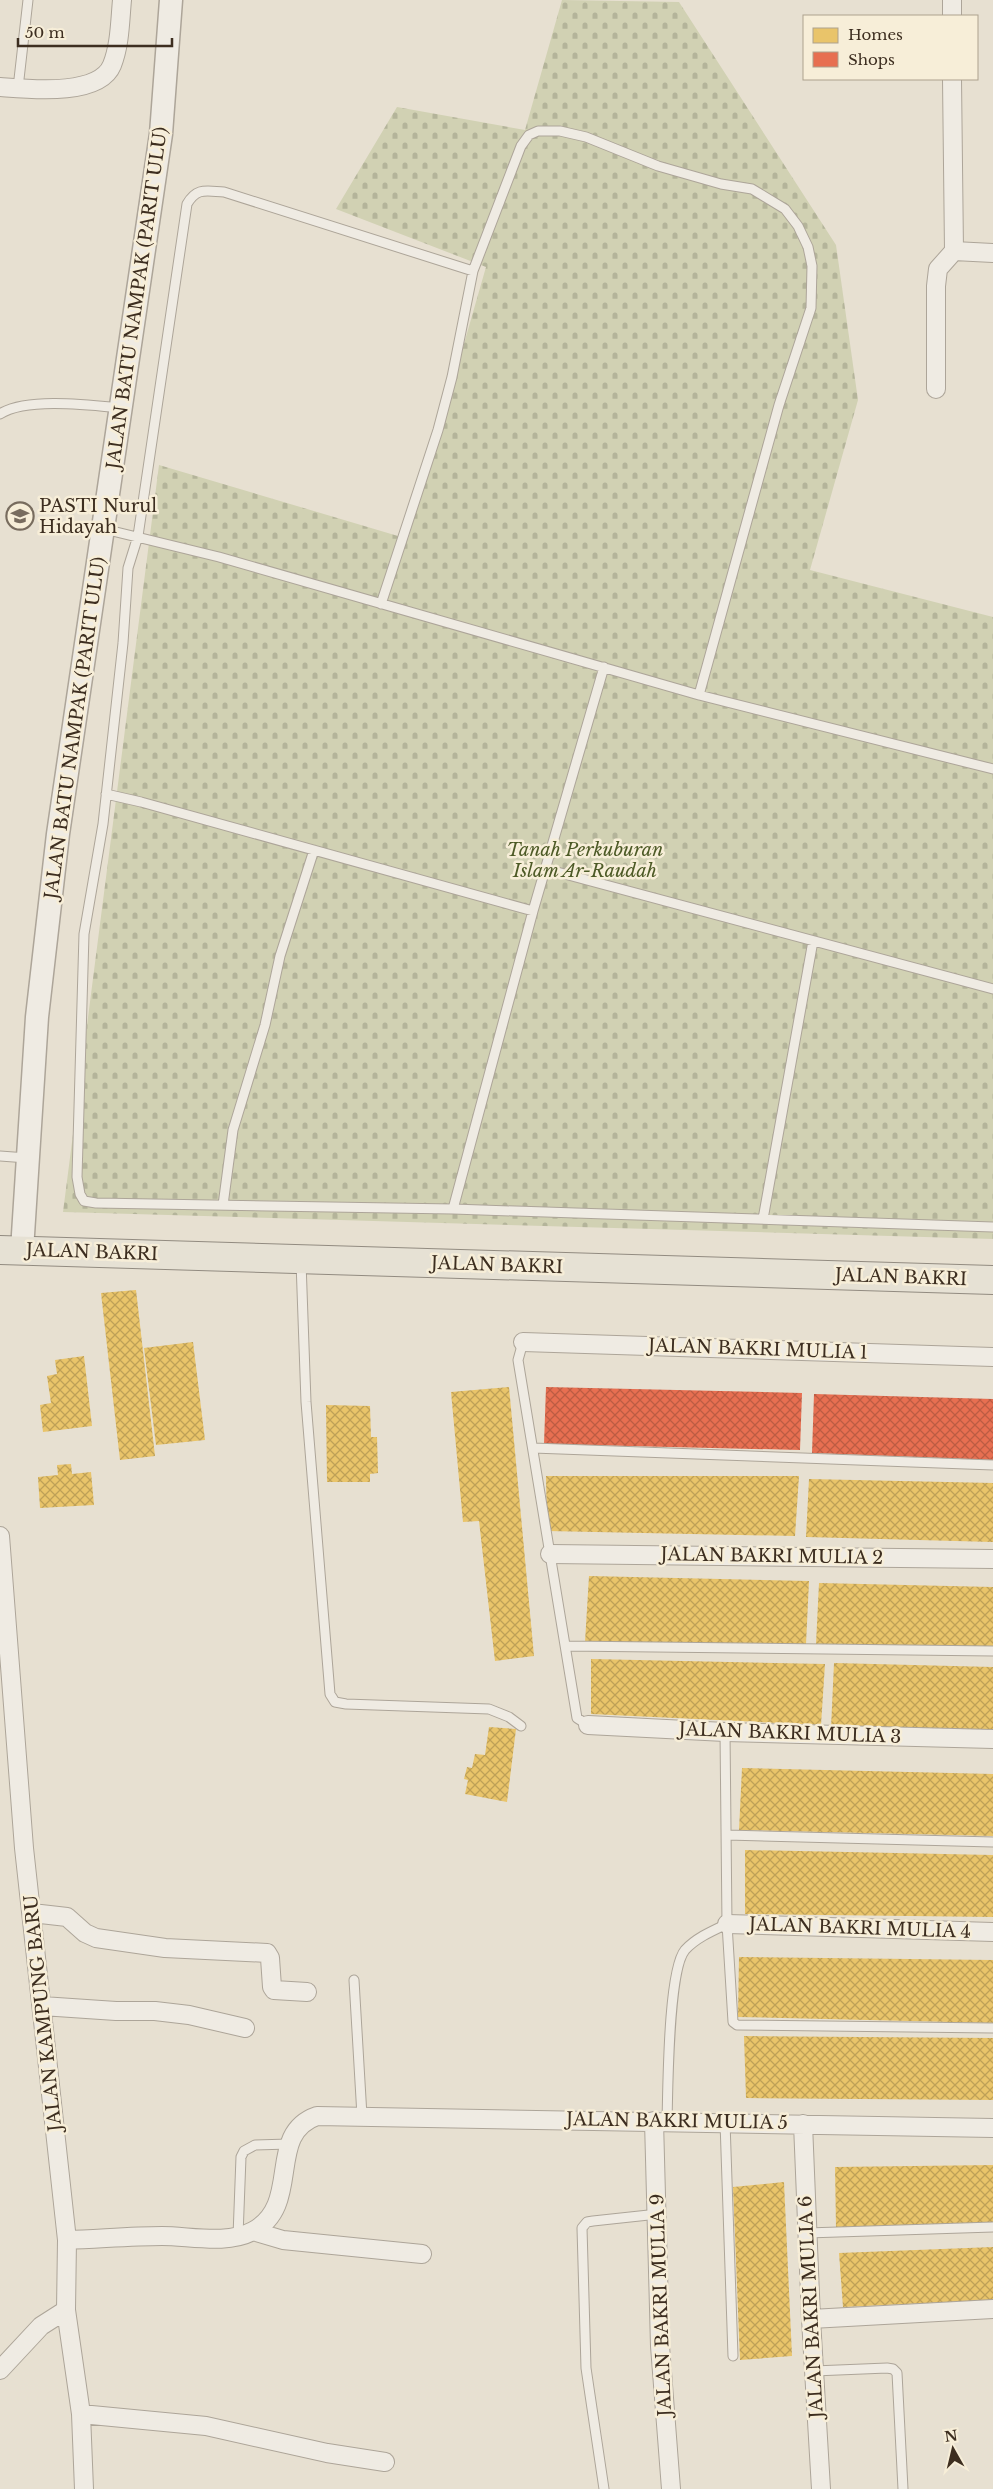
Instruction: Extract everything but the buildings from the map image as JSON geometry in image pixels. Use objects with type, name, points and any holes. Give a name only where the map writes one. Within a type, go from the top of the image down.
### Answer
[{"type":"main road","name":"JALAN BAKRI","points":[[11,1250],[993,1280]]},
{"type":"street","points":[[0,87],[68,88],[95,83],[104,77],[111,66],[116,52],[122,0]]},
{"type":"street","name":"JALAN BATU NAMPAK (PARIT ULU)","points":[[11,1250],[28,1158],[37,1018],[58,834],[161,134],[171,0]]},
{"type":"street","points":[[952,0],[952,15]]},
{"type":"street","points":[[936,389],[936,286],[938,269],[954,251],[952,80]]},
{"type":"street","points":[[954,251],[993,253]]},
{"type":"street","name":"JALAN BAKRI MULIA 1","points":[[523,1342],[993,1357]]},
{"type":"street","name":"JALAN KAMPUNG BARU","points":[[0,1536],[24,1848],[68,2240],[66,2310],[81,2414],[84,2489]]},
{"type":"street","name":"JALAN BAKRI MULIA 2","points":[[550,1554],[993,1559]]},
{"type":"street","name":"JALAN BAKRI MULIA 3","points":[[588,1725],[725,1732],[993,1739]]},
{"type":"street","points":[[32,1913],[67,1917],[85,1933],[96,1938],[165,1948],[267,1953],[270,1958],[274,1990],[307,1992]]},
{"type":"street","name":"JALAN BAKRI MULIA 4","points":[[727,1924],[993,1932]]},
{"type":"street","points":[[42,2006],[116,2011],[155,2011],[189,2015],[245,2028]]},
{"type":"street","name":"JALAN BAKRI MULIA 5","points":[[289,2144],[297,2127],[307,2119],[317,2116],[993,2128]]},
{"type":"street","name":"JALAN BAKRI MULIA 9","points":[[661,2121],[658,2214],[660,2346],[671,2489]]},
{"type":"street","name":"JALAN BAKRI MULIA 6","points":[[803,2124],[810,2319],[821,2489]]},
{"type":"street","points":[[245,2234],[274,2210],[280,2196],[289,2144]]},
{"type":"street","points":[[68,2240],[245,2234],[283,2240],[422,2254]]},
{"type":"street","points":[[810,2319],[993,2309]]},
{"type":"street","points":[[0,2370],[41,2326],[66,2310]]},
{"type":"street","points":[[81,2414],[206,2426],[327,2453],[385,2462]]},
{"type":"lane","points":[[18,88],[28,0]]},
{"type":"lane","points":[[381,604],[438,430],[452,377],[473,271],[521,146],[529,135],[538,131],[560,131],[586,137],[658,166],[721,184],[752,189],[785,210],[798,226],[808,247],[812,266],[811,308],[779,405],[699,695]]},
{"type":"lane","points":[[473,271],[224,192],[202,191],[193,194],[187,204],[138,536],[128,568],[123,643],[103,824],[84,934],[77,1176],[80,1194],[84,1201],[96,1203],[452,1209],[993,1227]]},
{"type":"lane","points":[[0,414],[18,407],[65,403],[122,408]]},
{"type":"lane","points":[[104,529],[138,536],[699,695],[993,769]]},
{"type":"lane","points":[[452,1209],[534,911],[604,667]]},
{"type":"lane","points":[[106,794],[534,911]]},
{"type":"lane","points":[[223,1205],[233,1130],[265,1025],[280,956],[314,850]]},
{"type":"lane","points":[[546,869],[993,989]]},
{"type":"lane","points":[[762,1219],[813,941]]},
{"type":"lane","points":[[0,1156],[28,1158]]},
{"type":"lane","points":[[301,1259],[306,1402],[330,1694],[335,1702],[346,1704],[489,1709],[509,1716],[521,1726]]},
{"type":"lane","points":[[523,1342],[518,1360],[577,1718],[588,1725]]},
{"type":"lane","points":[[532,1448],[993,1465]]},
{"type":"lane","points":[[566,1646],[993,1651]]},
{"type":"lane","points":[[725,1732],[727,1924],[732,2017],[737,2025],[993,2028]]},
{"type":"lane","points":[[727,1835],[993,1842]]},
{"type":"lane","points":[[661,2121],[675,1978],[684,1951],[699,1938],[727,1924]]},
{"type":"lane","points":[[354,1980],[362,2116]]},
{"type":"lane","points":[[725,2122],[734,2356]]},
{"type":"lane","points":[[245,2234],[241,2157],[244,2151],[255,2145],[289,2144]]},
{"type":"lane","points":[[604,2489],[586,2368],[582,2228],[587,2222],[658,2214]]},
{"type":"lane","points":[[807,2233],[993,2227]]},
{"type":"lane","points":[[814,2371],[887,2368],[893,2369],[897,2373],[903,2489]]},
{"type":"green space","name":"Tanah Perkuburan Islam Ar-Raudah","points":[[562,0],[679,2],[836,245],[858,400],[810,570],[993,617],[993,1239],[63,1212],[159,465],[408,539],[486,267],[336,209],[397,107],[525,130]]},
{"type":"place","name":"PASTI Nurul Hidayah","points":[[20,516]]}]
